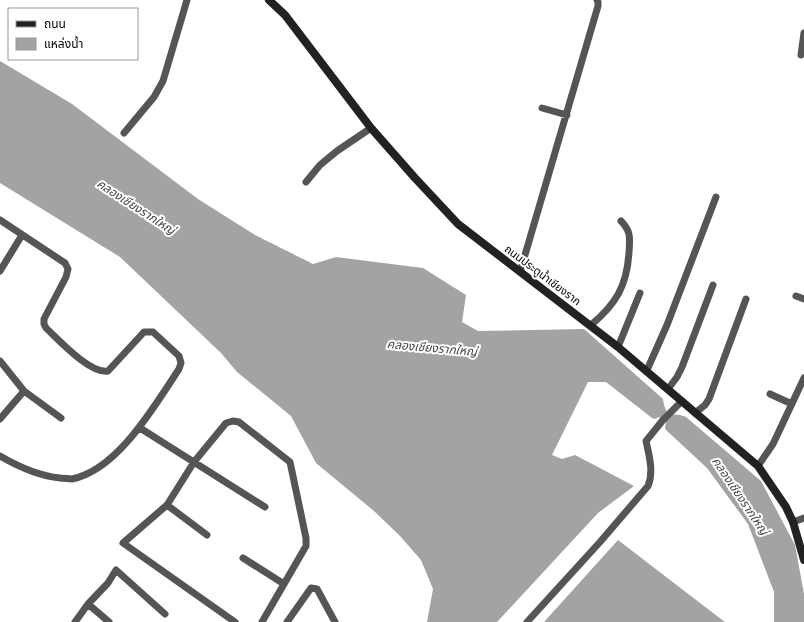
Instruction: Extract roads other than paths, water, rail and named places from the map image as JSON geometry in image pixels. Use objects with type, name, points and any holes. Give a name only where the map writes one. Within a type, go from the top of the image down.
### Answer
[{"type":"street","points":[[124,133],[154,97],[163,81],[187,0]]},
{"type":"street","name":"ถนนประตูน้ำเชียงราก","points":[[269,0],[285,15],[372,128],[414,178],[458,224],[591,325],[647,370],[758,466],[786,507],[793,522],[804,560]]},
{"type":"street","points":[[520,272],[598,6],[597,0]]},
{"type":"street","points":[[802,55],[804,32]]},
{"type":"street","points":[[542,108],[567,114]]},
{"type":"street","points":[[306,182],[320,165],[337,151],[372,128]]},
{"type":"street","points":[[647,370],[667,325],[716,197]]},
{"type":"street","points":[[0,220],[65,262],[68,269],[66,277],[44,319],[44,324],[46,328],[74,355],[98,370],[103,372],[108,371],[144,332],[149,331],[153,332],[179,356],[180,363],[179,369],[140,428],[117,452],[94,471],[71,479],[45,476],[16,465],[0,456]]},
{"type":"street","points":[[591,325],[605,313],[621,290],[626,276],[630,233],[621,221]]},
{"type":"street","points":[[0,271],[22,234]]},
{"type":"street","points":[[668,389],[682,367],[713,285]]},
{"type":"street","points":[[618,347],[640,293]]},
{"type":"street","points":[[796,296],[804,299]]},
{"type":"street","points":[[695,413],[705,405],[708,399],[746,299]]},
{"type":"street","points":[[0,361],[24,391],[61,418]]},
{"type":"street","points":[[758,466],[774,444],[804,378]]},
{"type":"street","points":[[0,419],[24,391]]},
{"type":"street","points":[[770,394],[792,404]]},
{"type":"street","points":[[527,622],[600,542],[648,486],[651,479],[651,468],[646,441],[670,412],[682,401]]},
{"type":"street","points":[[235,622],[123,543],[167,505],[194,462],[226,423],[233,421],[239,422],[290,462],[306,538],[306,546],[262,622]]},
{"type":"street","points":[[140,428],[265,507]]},
{"type":"street","points":[[167,505],[207,535]]},
{"type":"street","points":[[793,522],[804,518]]},
{"type":"street","points":[[243,558],[284,584]]},
{"type":"street","points":[[75,622],[88,604],[108,583],[116,570],[166,614]]},
{"type":"street","points":[[287,622],[311,588],[317,589],[335,622]]},
{"type":"street","points":[[88,604],[109,622]]},
{"type":"water","name":"คลองเชียงรากใหญ่","points":[[0,61],[72,104],[198,199],[255,235],[313,264],[336,257],[423,268],[466,295],[462,322],[478,331],[584,329],[663,399],[664,406],[668,413],[686,417],[761,481],[795,545],[804,594],[804,622],[774,622],[774,592],[748,524],[707,468],[666,430],[666,422],[659,417],[655,419],[652,418],[606,382],[588,382],[552,455],[562,459],[575,455],[634,486],[598,513],[497,622],[427,622],[433,589],[421,560],[400,536],[374,511],[316,463],[291,416],[237,372],[221,353],[120,257],[0,183]]},
{"type":"water","points":[[618,540],[713,613],[725,622],[544,622]]}]
